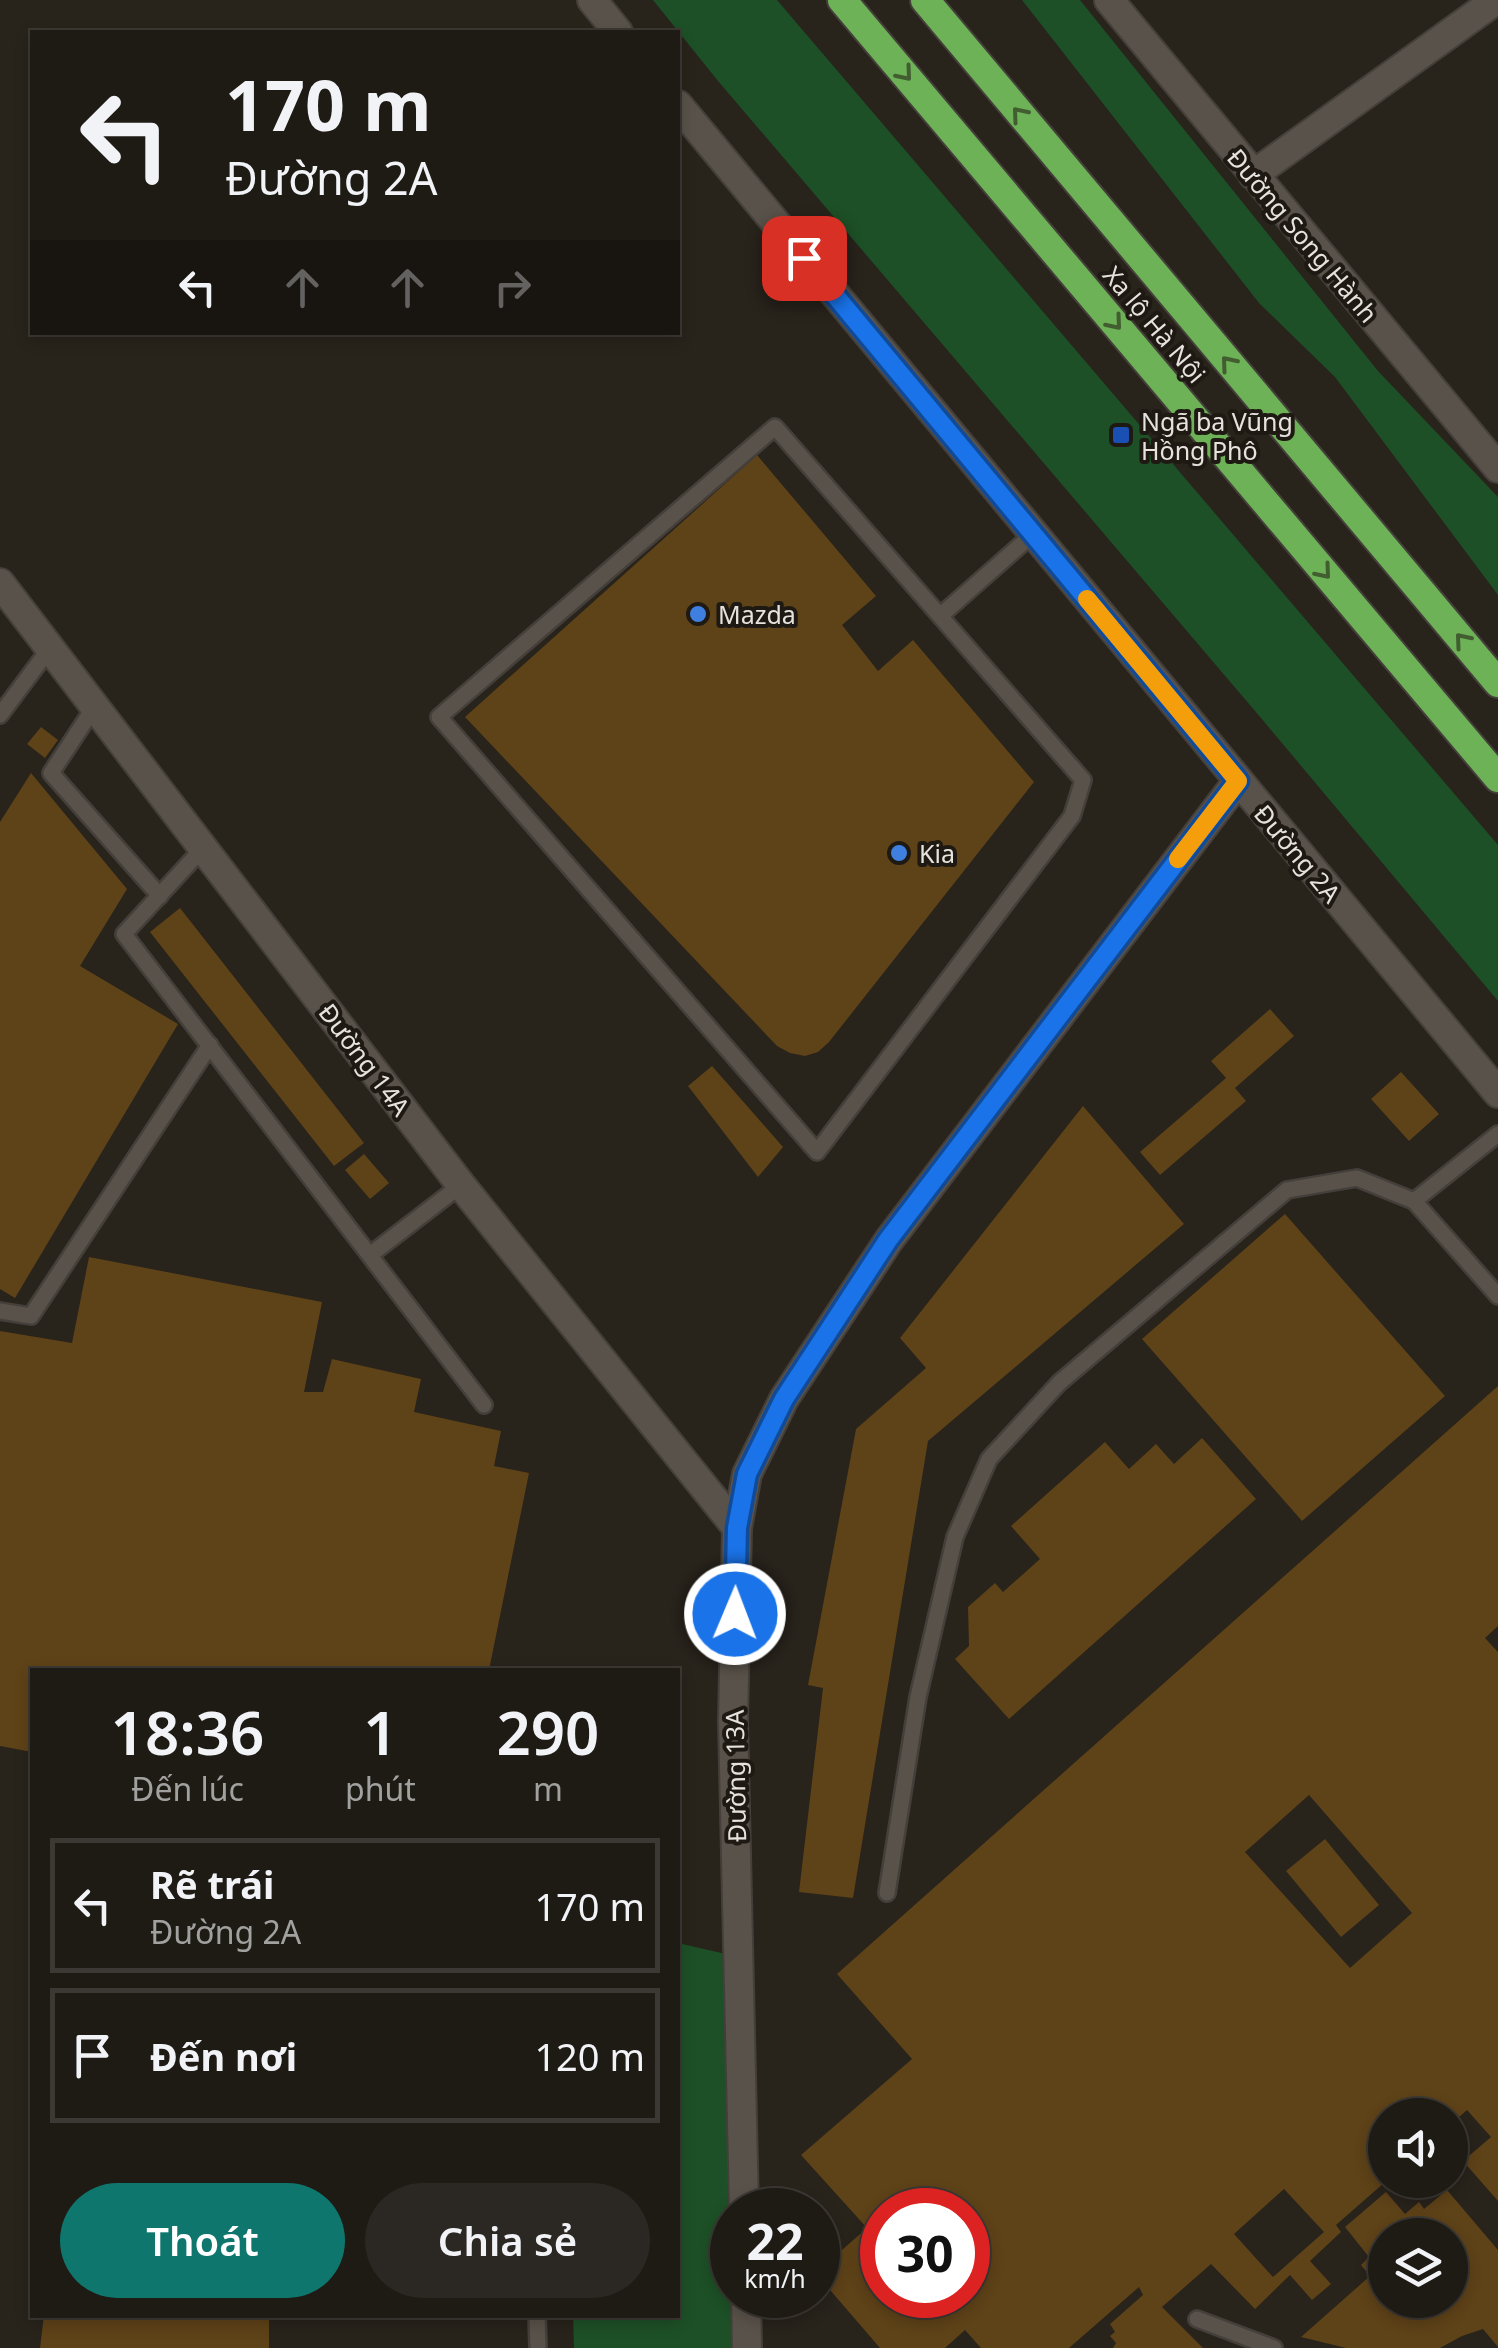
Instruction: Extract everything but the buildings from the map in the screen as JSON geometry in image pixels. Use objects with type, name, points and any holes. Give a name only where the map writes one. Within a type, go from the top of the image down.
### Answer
[{"type":"highway","name":"Xa lộ Hà Nội","points":[[842,0],[1498,778]]},
{"type":"highway","name":"Xa lộ Hà Nội","points":[[925,0],[1498,683]]},
{"type":"street","points":[[592,0],[616,30]]},
{"type":"street","name":"Đường Song Hành","points":[[1109,0],[1498,468]]},
{"type":"street","points":[[1252,174],[1496,0]]},
{"type":"street","name":"Đường 2A","points":[[680,107],[1498,1093]]},
{"type":"street","name":"Đường 14A","points":[[0,584],[461,1185],[737,1528]]},
{"type":"street","name":"Đường 13A","points":[[744,2188],[733,1722],[737,1528],[747,1474],[784,1399],[888,1240],[1238,781]]},
{"type":"street","points":[[746,2318],[747,2348]]},
{"type":"lane","points":[[774,427],[940,616],[1083,780],[1072,816],[817,1152],[439,718],[774,427]]},
{"type":"lane","points":[[940,616],[1033,534]]},
{"type":"lane","points":[[0,715],[50,648]]},
{"type":"lane","points":[[95,706],[51,773],[160,896]]},
{"type":"lane","points":[[203,848],[124,934],[484,1405]]},
{"type":"lane","points":[[0,1311],[31,1316],[210,1045]]},
{"type":"lane","points":[[1414,1201],[1498,1134]]},
{"type":"lane","points":[[887,1893],[918,1697],[954,1536],[989,1458],[1059,1383],[1287,1190],[1357,1178],[1414,1201],[1498,1296]]},
{"type":"lane","points":[[370,1255],[461,1185]]},
{"type":"lane","points":[[537,2318],[538,2348]]},
{"type":"lane","points":[[1197,2319],[1274,2348]]},
{"type":"green space","points":[[653,0],[777,0],[1498,845],[1498,1001],[718,81],[680,30]]},
{"type":"green space","points":[[1022,0],[1080,0],[1378,371],[1498,497],[1498,595],[1335,377],[1259,303]]},
{"type":"green space","points":[[680,1943],[730,1955],[731,2188],[710,2188],[710,2318],[735,2318],[739,2348],[574,2348],[573,2318],[680,2318]]},
{"type":"slow traffic","points":[[1087,599],[1238,781],[1178,859]]},
{"type":"place","name":"Ngã ba Vũng Hồng Phô","points":[[1121,435]]},
{"type":"place","name":"Mazda","points":[[698,614]]},
{"type":"place","name":"Kia","points":[[899,853]]},
{"type":"route","points":[[735,1614],[737,1528],[747,1474],[784,1399],[888,1240],[1238,781],[804,258]]}]
